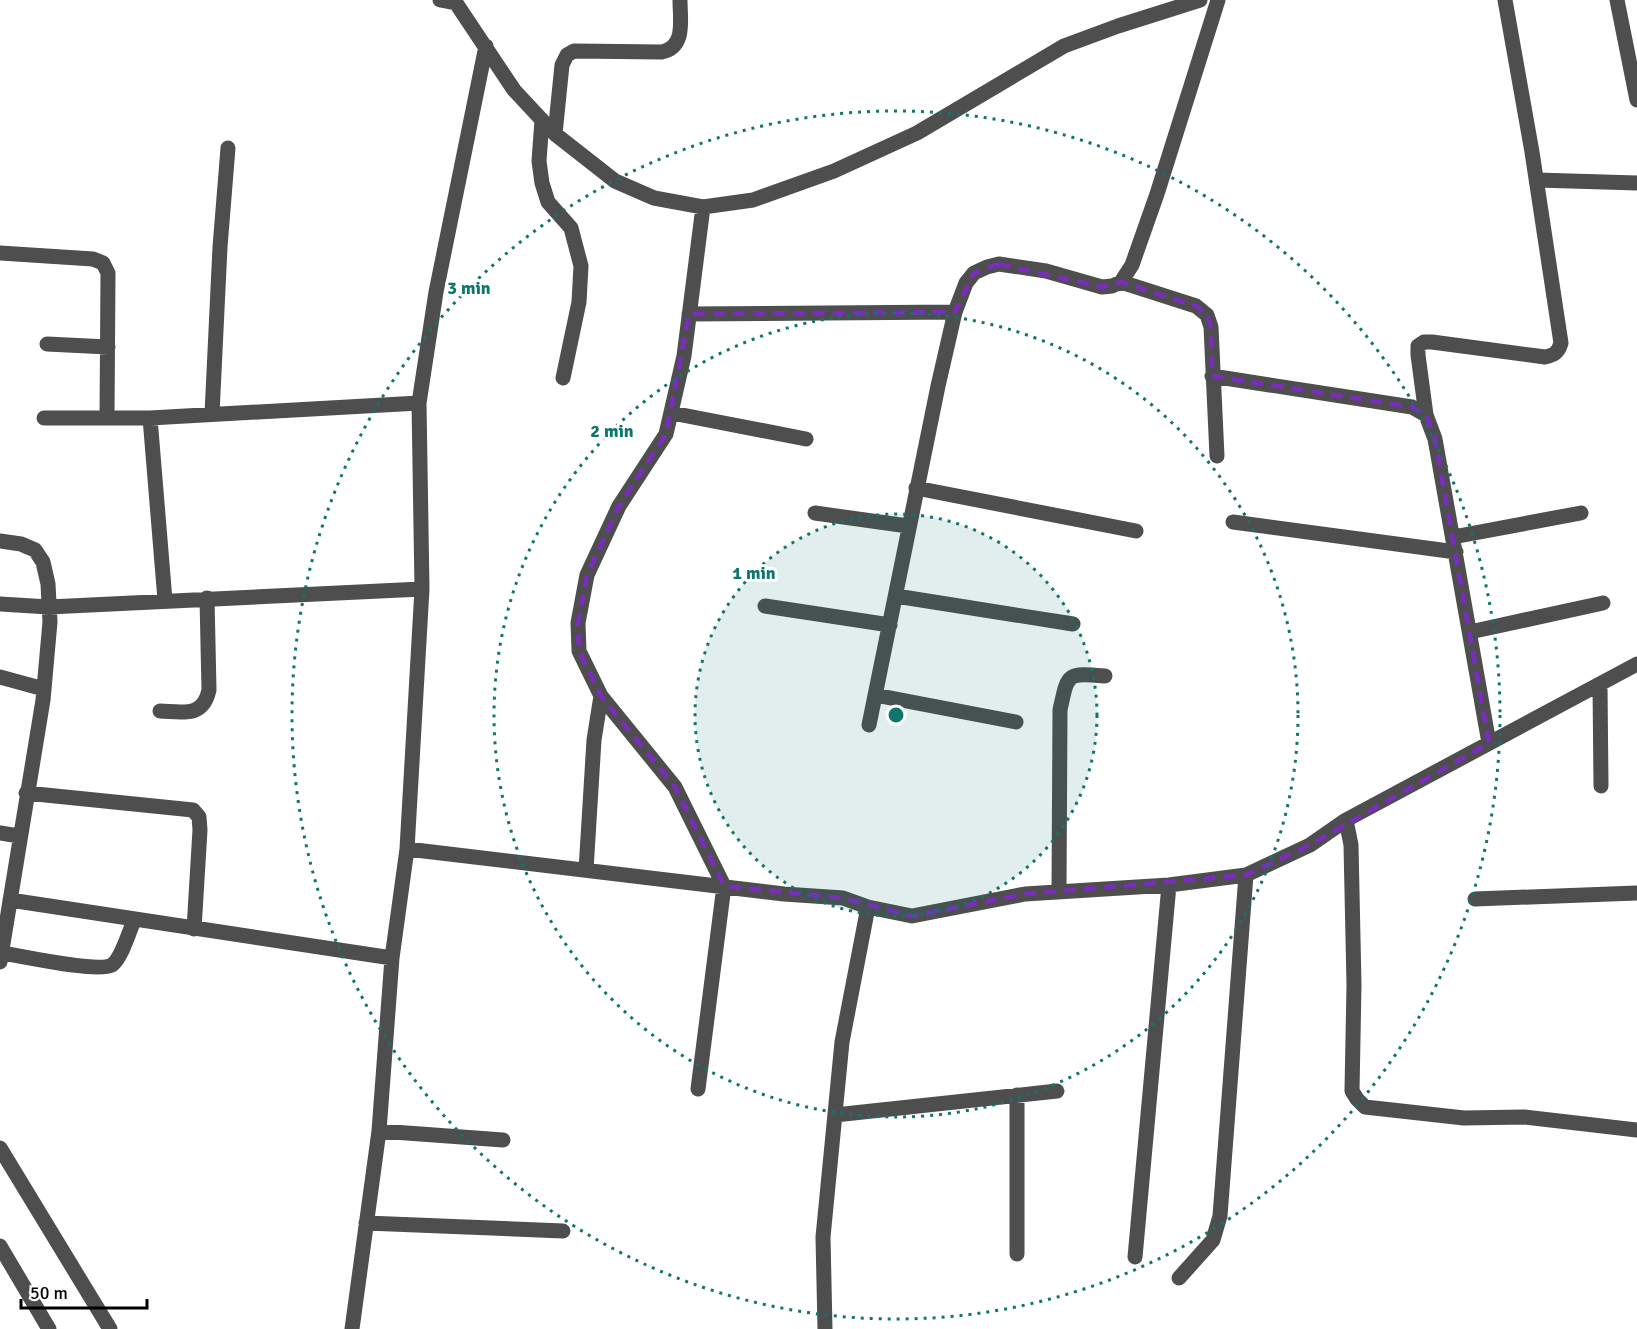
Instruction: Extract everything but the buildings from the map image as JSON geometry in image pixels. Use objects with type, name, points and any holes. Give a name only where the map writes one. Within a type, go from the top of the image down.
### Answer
[{"type":"street","points":[[440,0],[456,2],[514,90],[555,134],[615,182],[654,198],[703,207],[753,200],[834,171],[917,133],[1064,46],[1194,1]]},
{"type":"street","points":[[555,134],[562,64],[567,55],[574,51],[669,51],[676,46],[680,36],[680,0]]},
{"type":"street","points":[[869,725],[916,488],[956,312],[966,283],[975,273],[999,264],[1046,271],[1102,287],[1121,282],[1132,265],[1157,194],[1218,0]]},
{"type":"street","points":[[1489,743],[1435,439],[1426,415],[1418,346],[1424,342],[1450,344],[1545,357],[1559,350],[1561,343],[1537,180],[1505,0]]},
{"type":"street","points":[[1617,0],[1637,100]]},
{"type":"street","points":[[352,1329],[379,1131],[392,958],[407,849],[422,589],[419,403],[436,292],[486,46]]},
{"type":"street","points":[[542,120],[540,161],[542,183],[548,202],[571,228],[581,266],[579,302],[563,378]]},
{"type":"street","points":[[212,414],[220,247],[228,148]]},
{"type":"street","points":[[1537,180],[1637,183]]},
{"type":"street","points":[[698,1089],[724,886],[675,787],[601,696],[579,651],[578,623],[587,575],[619,506],[666,434],[684,356],[703,207]]},
{"type":"street","points":[[0,254],[93,259],[103,263],[108,273],[107,418]]},
{"type":"street","points":[[1121,282],[1196,306],[1207,315],[1211,327],[1216,456]]},
{"type":"street","points":[[689,314],[956,312]]},
{"type":"street","points":[[47,344],[108,347]]},
{"type":"street","points":[[1212,376],[1412,407],[1426,415]]},
{"type":"street","points":[[44,418],[150,418],[419,403]]},
{"type":"street","points":[[672,413],[806,440]]},
{"type":"street","points":[[150,418],[165,600]]},
{"type":"street","points":[[916,488],[1136,531]]},
{"type":"street","points":[[815,513],[908,526]]},
{"type":"street","points":[[1233,522],[1454,545],[1581,513]]},
{"type":"street","points":[[0,542],[21,544],[34,550],[43,562],[48,584],[50,622],[44,689],[10,900],[4,917],[1,957],[102,968],[113,964],[119,956],[134,920]]},
{"type":"street","points":[[0,604],[49,607],[422,589]]},
{"type":"street","points":[[896,596],[1073,624]]},
{"type":"street","points":[[160,711],[189,712],[201,708],[206,702],[209,690],[207,598]]},
{"type":"street","points":[[1470,632],[1603,603]]},
{"type":"street","points":[[765,606],[890,625]]},
{"type":"street","points":[[407,849],[784,894],[843,898],[868,907],[912,916],[1025,894],[1169,885],[1246,875],[1310,845],[1346,820],[1637,664]]},
{"type":"street","points":[[1059,892],[1060,710],[1066,681],[1071,676],[1080,674],[1105,676]]},
{"type":"street","points":[[0,677],[44,689]]},
{"type":"street","points":[[1600,684],[1601,786]]},
{"type":"street","points":[[875,695],[1016,722]]},
{"type":"street","points":[[586,870],[594,740],[601,696]]},
{"type":"street","points":[[26,793],[193,810],[199,817],[200,830],[194,929]]},
{"type":"street","points":[[1346,820],[1351,844],[1354,986],[1352,1091],[1357,1099],[1365,1107],[1464,1118],[1524,1117],[1637,1130]]},
{"type":"street","points":[[0,833],[19,836]]},
{"type":"street","points":[[1179,1278],[1213,1240],[1220,1216],[1246,875]]},
{"type":"street","points":[[1135,1257],[1169,885]]},
{"type":"street","points":[[1475,899],[1637,893]]},
{"type":"street","points":[[10,900],[392,958]]},
{"type":"street","points":[[825,1329],[823,1237],[842,1042],[868,907]]},
{"type":"street","points":[[835,1114],[1057,1090]]},
{"type":"street","points":[[1017,1095],[1017,1254]]},
{"type":"street","points":[[379,1131],[503,1140]]},
{"type":"street","points":[[0,1148],[110,1329]]},
{"type":"street","points":[[366,1223],[563,1231]]},
{"type":"street","points":[[2,1253],[49,1329]]},
{"type":"highlighted area","points":[[999,264],[1102,287],[1121,282],[1196,306],[1207,315],[1211,327],[1212,376],[1412,407],[1426,415],[1435,439],[1489,743],[1310,845],[1246,875],[1025,894],[912,916],[843,898],[724,886],[675,787],[601,696],[579,651],[578,623],[587,575],[619,506],[666,434],[689,314],[955,312],[974,273]]}]
